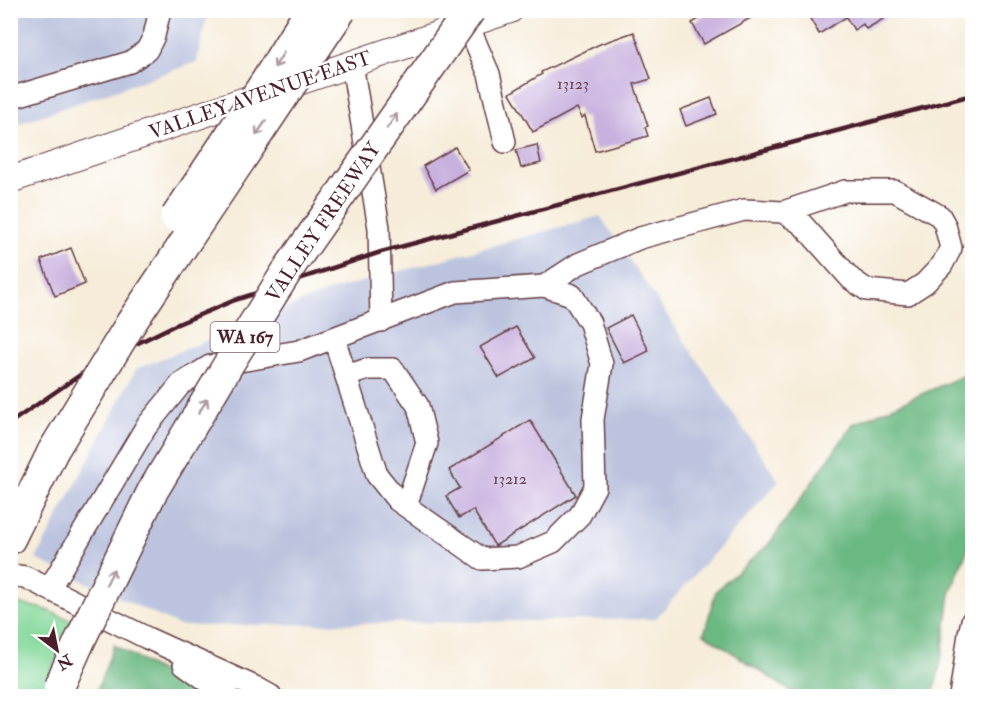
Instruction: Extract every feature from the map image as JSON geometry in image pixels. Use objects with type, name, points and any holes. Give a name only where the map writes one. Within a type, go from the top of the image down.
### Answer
[{"type":"highway","points":[[10,539],[119,315],[163,236],[267,80],[309,10]]},
{"type":"highway","points":[[52,451],[150,294],[341,10]]},
{"type":"highway","name":"VALLEY FREEWAY","points":[[58,692],[86,627],[152,492],[228,365],[289,268],[469,18]]},
{"type":"main road","name":"VALLEY AVENUE EAST","points":[[10,180],[352,64],[469,18],[510,10]]},
{"type":"street","points":[[10,98],[130,62],[147,50],[154,36],[160,10]]},
{"type":"street","points":[[469,18],[489,74],[504,142]]},
{"type":"street","points":[[352,64],[379,228],[381,321]]},
{"type":"street","points":[[544,286],[578,264],[640,238],[744,210],[783,212],[845,191],[896,191],[940,216],[951,248],[942,265],[925,283],[908,294],[867,290],[851,279],[802,224],[783,212]]},
{"type":"street","points":[[49,590],[146,428],[181,384],[210,366],[299,351],[455,291],[544,286],[572,296],[590,323],[602,364],[593,419],[595,487],[580,515],[553,542],[518,557],[482,559],[397,500],[378,475],[334,338]]},
{"type":"street","points":[[346,375],[368,369],[393,369],[418,406],[428,443],[406,506]]},
{"type":"street","points":[[10,575],[25,578],[271,696]]},
{"type":"street","points":[[960,696],[972,621]]},
{"type":"street","points":[[147,638],[228,696]]},
{"type":"shaded area","points":[[10,11],[208,11],[197,62],[11,126]]},
{"type":"shaded area","points":[[600,216],[779,481],[655,619],[180,626],[36,559],[136,369],[329,291]]},
{"type":"green space","points":[[972,372],[972,542],[950,594],[942,655],[933,696],[798,696],[704,634],[716,591],[769,544],[853,424]]},
{"type":"green space","points":[[11,602],[44,609],[73,621],[41,696],[11,696]]},
{"type":"green space","points":[[114,645],[199,694],[201,696],[95,696]]},
{"type":"building","points":[[714,10],[765,10],[704,44],[692,23]]},
{"type":"building","points":[[805,10],[899,10],[866,29],[863,24],[854,30],[846,17],[819,34]]},
{"type":"building","points":[[634,32],[651,79],[634,84],[648,126],[645,127],[648,136],[595,151],[585,116],[582,118],[577,108],[533,132],[510,93],[542,74],[541,72],[600,44]]},
{"type":"building","points":[[711,98],[717,114],[686,126],[680,110]]},
{"type":"building","points":[[537,145],[541,163],[521,168],[516,150]]},
{"type":"building","points":[[455,147],[469,170],[436,189],[423,166]]},
{"type":"building","points":[[71,248],[85,284],[55,296],[41,260]]},
{"type":"building","points":[[631,315],[649,351],[624,363],[606,328]]},
{"type":"building","points":[[516,327],[535,358],[499,378],[480,347]]},
{"type":"building","points":[[530,420],[576,495],[495,546],[473,510],[459,518],[446,496],[460,488],[449,470]]},
{"type":"railway","points":[[10,423],[99,362],[173,326],[235,300],[381,252],[972,95]]}]
